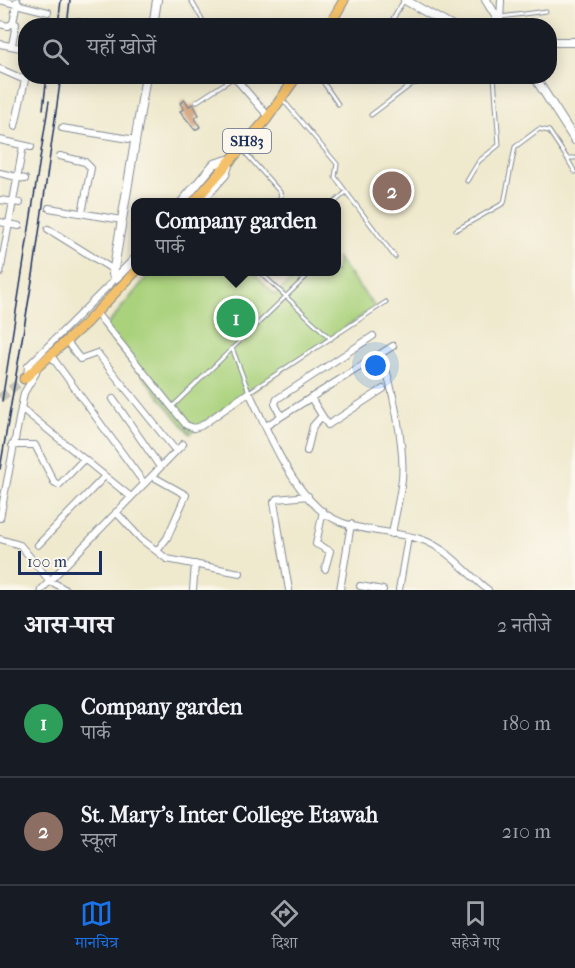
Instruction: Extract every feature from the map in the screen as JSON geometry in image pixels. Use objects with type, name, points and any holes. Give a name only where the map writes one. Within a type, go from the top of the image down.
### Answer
[{"type":"main road","points":[[334,18],[344,0]]},
{"type":"main road","name":"SH83","points":[[197,198],[269,117],[291,84]]},
{"type":"main road","points":[[26,377],[85,324],[132,276]]},
{"type":"street","points":[[0,0],[17,1],[48,12]]},
{"type":"street","points":[[154,18],[157,0]]},
{"type":"street","points":[[404,0],[437,18]]},
{"type":"street","points":[[486,0],[498,18]]},
{"type":"street","points":[[501,0],[501,18]]},
{"type":"street","points":[[0,24],[8,26],[13,24],[17,1]]},
{"type":"street","points":[[12,45],[16,24]]},
{"type":"street","points":[[557,42],[575,42]]},
{"type":"street","points":[[0,44],[18,47]]},
{"type":"street","points":[[0,69],[18,77]]},
{"type":"street","points":[[15,126],[24,84]]},
{"type":"street","points":[[112,269],[145,84]]},
{"type":"street","points":[[240,84],[269,117]]},
{"type":"street","points":[[539,84],[575,140]]},
{"type":"street","points":[[62,128],[136,140]]},
{"type":"street","points":[[0,140],[31,147]]},
{"type":"street","points":[[0,273],[3,242],[23,146]]},
{"type":"street","points":[[60,156],[85,162],[91,168],[82,213]]},
{"type":"street","points":[[185,198],[214,164],[231,159]]},
{"type":"street","points":[[206,198],[226,175],[231,159]]},
{"type":"street","points":[[0,173],[25,179]]},
{"type":"street","points":[[0,200],[20,203]]},
{"type":"street","points":[[49,208],[122,220]]},
{"type":"street","points":[[0,222],[20,226]]},
{"type":"street","points":[[48,229],[112,269],[116,278]]},
{"type":"street","points":[[26,377],[28,366],[131,262]]},
{"type":"street","points":[[0,518],[12,445],[30,381],[52,357],[98,315],[133,276]]},
{"type":"street","points":[[98,315],[180,420],[194,429],[209,422],[249,392],[293,477],[323,511],[351,524],[422,540],[443,550],[488,590]]},
{"type":"street","points":[[281,416],[275,404],[277,399],[373,336]]},
{"type":"street","points":[[68,343],[80,359],[97,353],[176,451]]},
{"type":"street","points":[[266,426],[393,346]]},
{"type":"street","points":[[381,354],[398,423],[403,458],[402,479],[392,534]]},
{"type":"street","points":[[52,357],[144,483]]},
{"type":"street","points":[[311,398],[321,417],[329,425],[383,389]]},
{"type":"street","points":[[113,399],[160,467]]},
{"type":"street","points":[[21,408],[131,497]]},
{"type":"street","points":[[307,451],[314,426],[321,417]]},
{"type":"street","points":[[41,590],[183,444]]},
{"type":"street","points":[[12,445],[35,445],[54,482],[59,485],[84,459]]},
{"type":"street","points":[[38,545],[105,476]]},
{"type":"street","points":[[152,476],[186,495],[171,530],[157,551]]},
{"type":"street","points":[[289,590],[274,502],[277,499],[308,496]]},
{"type":"street","points":[[323,511],[316,544],[330,551],[325,569]]},
{"type":"street","points":[[116,512],[167,559],[240,573]]},
{"type":"street","points":[[340,590],[351,524]]},
{"type":"street","points":[[399,590],[408,537]]},
{"type":"street","points":[[0,538],[20,545],[50,580],[66,590]]},
{"type":"street","points":[[193,590],[195,564]]},
{"type":"street","points":[[360,586],[383,590]]},
{"type":"lane","points":[[191,0],[201,18]]},
{"type":"lane","points":[[393,18],[404,0]]},
{"type":"lane","points":[[517,18],[546,11]]},
{"type":"lane","points":[[196,102],[223,84]]},
{"type":"lane","points":[[324,84],[338,104]]},
{"type":"lane","points":[[371,115],[412,84]]},
{"type":"lane","points":[[466,181],[482,158],[499,145],[495,84]]},
{"type":"lane","points":[[281,99],[337,164],[335,177],[395,257]]},
{"type":"lane","points":[[456,231],[504,203],[515,147],[539,129],[549,131],[575,172]]},
{"type":"lane","points":[[241,148],[277,188],[280,198]]},
{"type":"lane","points":[[567,158],[575,158]]},
{"type":"lane","points":[[339,198],[346,192]]},
{"type":"lane","points":[[264,276],[331,339]]},
{"type":"lane","points":[[170,408],[307,276]]},
{"type":"lane","points":[[232,348],[249,392],[386,302]]},
{"type":"green space","points":[[341,263],[375,307],[190,434],[104,329],[148,276],[257,276],[275,295],[296,276],[341,276]]},
{"type":"building","points":[[185,100],[189,106],[193,104],[199,115],[195,118],[200,127],[195,130],[180,111],[184,109],[180,103]]},
{"type":"tunnel","points":[[0,398],[24,379]]},
{"type":"railway","points":[[59,18],[61,0]]},
{"type":"railway","points":[[68,18],[70,0]]},
{"type":"railway","points":[[43,109],[46,84]]},
{"type":"railway","points":[[0,469],[34,269],[60,84]]},
{"type":"railway","points":[[2,401],[49,101]]},
{"type":"place","name":"St. Mary's Inter College Etawah","points":[[392,191]]},
{"type":"place","name":"Company garden","points":[[236,318]]}]
